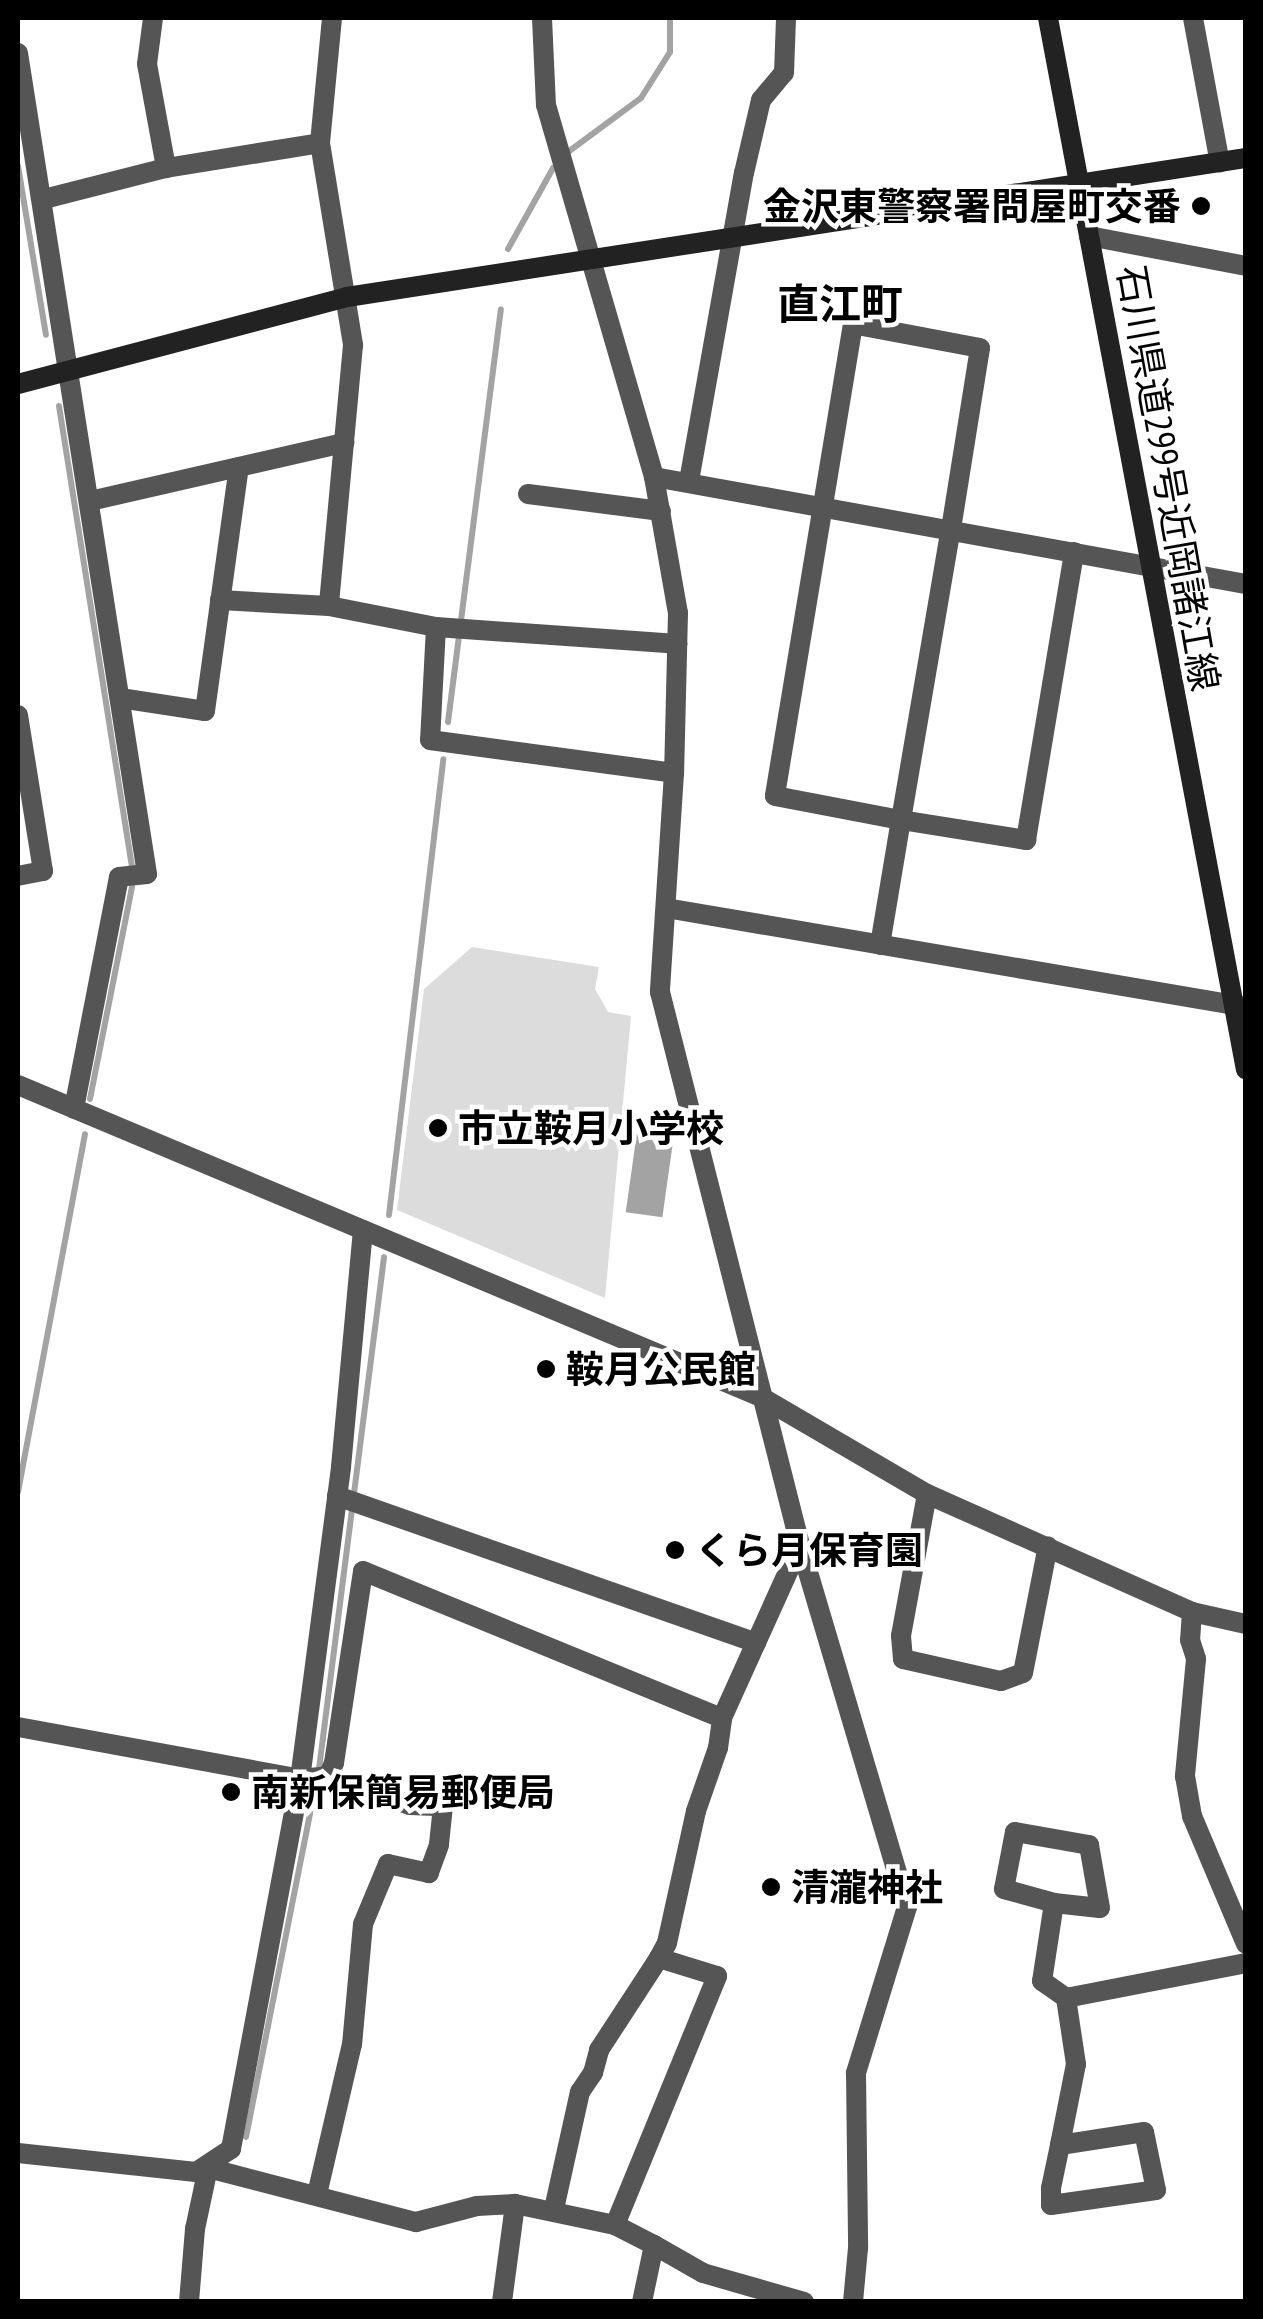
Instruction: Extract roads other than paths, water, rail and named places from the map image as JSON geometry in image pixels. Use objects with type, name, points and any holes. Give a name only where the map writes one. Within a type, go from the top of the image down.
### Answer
[{"type":"street","points":[[153,18],[147,64],[166,168]]},
{"type":"street","points":[[329,606],[353,346],[320,143],[332,18]]},
{"type":"street","points":[[542,18],[546,104],[654,477],[678,613],[674,772],[660,992],[800,1544],[907,1907],[856,2073],[858,2248],[853,2302]]},
{"type":"street","points":[[689,481],[730,240],[761,100],[784,73],[786,18]]},
{"type":"street","name":"石川県道299号近岡諸江線","points":[[1048,18],[1149,566],[1239,1006],[1246,1070]]},
{"type":"street","points":[[1193,18],[1220,162]]},
{"type":"street","points":[[18,53],[44,199],[147,874],[119,877],[74,1109]]},
{"type":"street","points":[[44,199],[166,168],[320,143]]},
{"type":"street","points":[[18,384],[347,297],[1246,158]]},
{"type":"street","points":[[1089,236],[1246,266]]},
{"type":"street","points":[[880,945],[901,820],[951,530],[980,348],[852,324],[775,796],[901,820],[1026,840],[1074,552]]},
{"type":"street","points":[[90,501],[344,443]]},
{"type":"street","points":[[120,698],[205,711],[238,467]]},
{"type":"street","points":[[654,477],[1246,584]]},
{"type":"street","points":[[528,494],[661,510]]},
{"type":"street","points":[[220,600],[329,606],[452,628],[677,644]]},
{"type":"street","points":[[452,628],[430,740],[674,772]]},
{"type":"street","points":[[18,715],[43,870],[18,876]]},
{"type":"street","points":[[666,908],[1239,1006]]},
{"type":"street","points":[[18,1085],[761,1397],[927,1494],[1192,1612],[1246,1624]]},
{"type":"street","points":[[18,2153],[196,2172],[208,2168],[231,2149],[300,1779],[337,1496],[363,1230]]},
{"type":"street","points":[[927,1494],[901,1636],[903,1659],[1001,1681],[1023,1673],[1048,1546]]},
{"type":"street","points":[[337,1496],[756,1643]]},
{"type":"street","points":[[554,2209],[580,2092],[593,2073],[599,2050],[667,1943],[696,1811],[718,1748],[722,1718],[800,1544]]},
{"type":"street","points":[[328,1776],[334,1763],[363,1571],[722,1718]]},
{"type":"street","points":[[1192,1612],[1190,1640],[1196,1659],[1184,1776],[1192,1816],[1246,1944]]},
{"type":"street","points":[[18,1727],[300,1779],[328,1776],[410,1806],[443,1806],[439,1844],[429,1873],[388,1864],[364,1924],[352,2044],[317,2195]]},
{"type":"street","points":[[1015,1832],[1089,1845],[1100,1908],[1054,1903],[1004,1888],[1015,1832]]},
{"type":"street","points":[[1054,1903],[1042,1981],[1066,1998],[1076,2064],[1060,2145],[1051,2205],[1156,2190],[1144,2132],[1060,2145]]},
{"type":"street","points":[[615,2225],[717,1976],[659,1958]]},
{"type":"street","points":[[1066,1998],[1246,1963]]},
{"type":"street","points":[[208,2168],[416,2222],[477,2206],[514,2204],[554,2209],[615,2225],[703,2273],[804,2302]]},
{"type":"street","points":[[190,2302],[195,2228],[208,2168]]},
{"type":"street","points":[[502,2302],[514,2204]]},
{"type":"street","points":[[642,2302],[654,2245]]},
{"type":"waterway","points":[[568,152],[641,98],[670,52],[670,18]]},
{"type":"waterway","points":[[18,166],[46,335]]},
{"type":"waterway","points":[[508,249],[553,168]]},
{"type":"waterway","points":[[448,722],[501,309]]},
{"type":"waterway","points":[[59,406],[132,868]]},
{"type":"waterway","points":[[389,1215],[443,759]]},
{"type":"waterway","points":[[90,1099],[132,886]]},
{"type":"waterway","points":[[18,1492],[85,1134]]},
{"type":"waterway","points":[[246,2137],[319,1769],[384,1257]]},
{"type":"place","name":"金沢東警察署問屋町交番","points":[[1201,206]]},
{"type":"place","name":"市立鞍月小学校","points":[[438,1128]]},
{"type":"place","name":"鞍月公民館","points":[[546,1369]]},
{"type":"place","name":"くら月保育園","points":[[675,1550]]},
{"type":"place","name":"南新保簡易郵便局","points":[[231,1792]]},
{"type":"place","name":"清瀧神社","points":[[771,1887]]},
{"type":"district","name":"直江町","points":[[840,304]]}]
